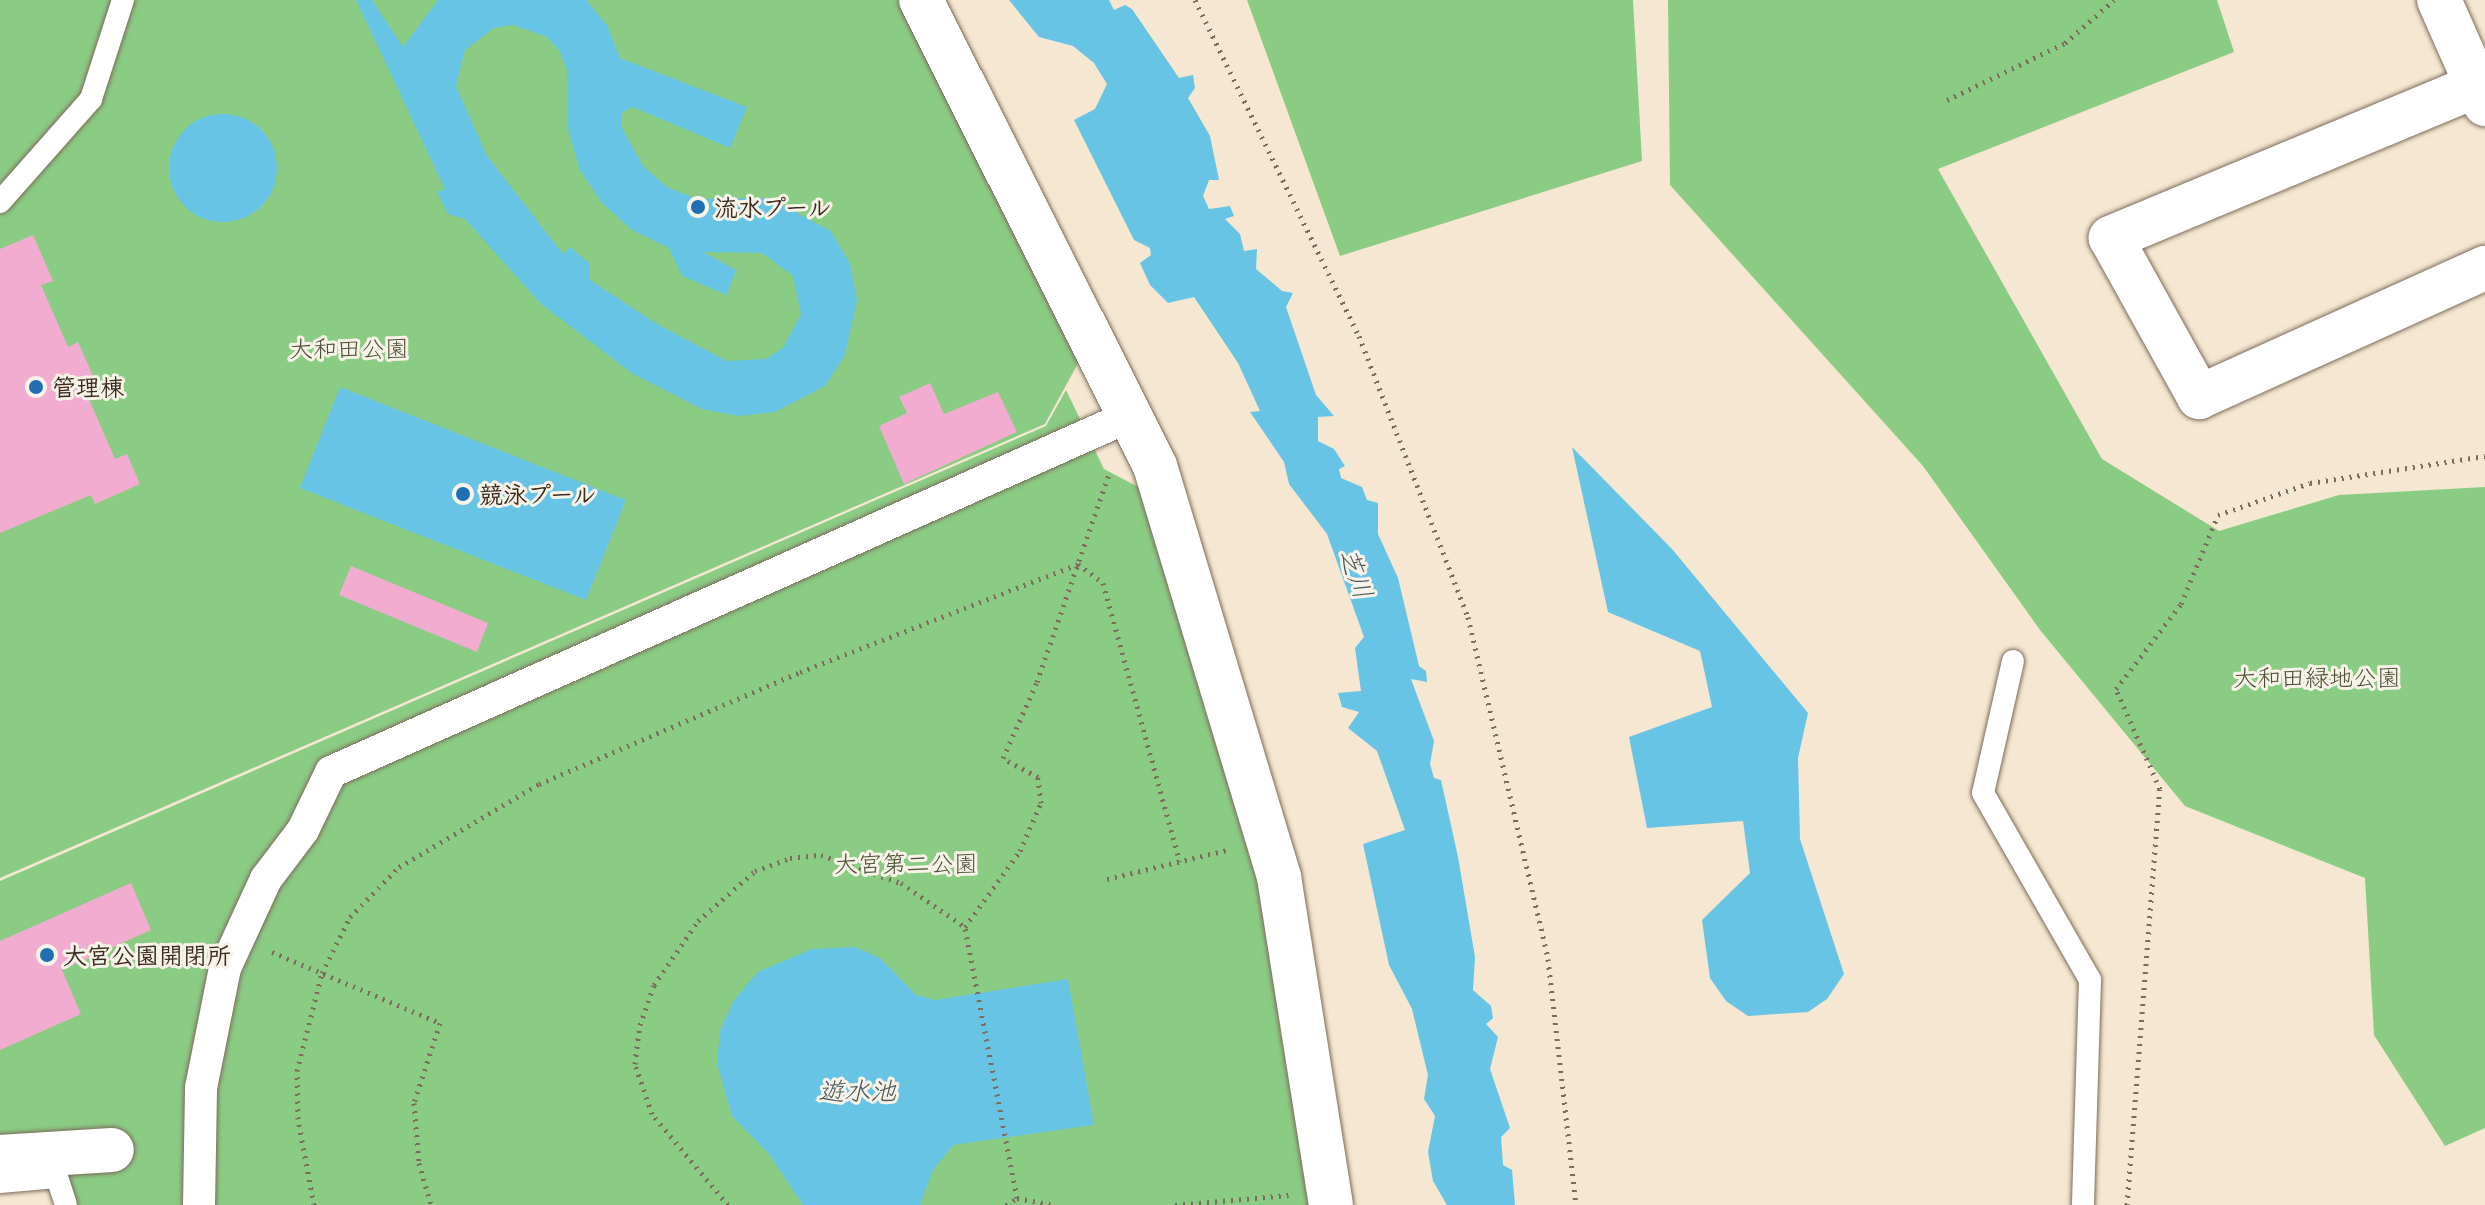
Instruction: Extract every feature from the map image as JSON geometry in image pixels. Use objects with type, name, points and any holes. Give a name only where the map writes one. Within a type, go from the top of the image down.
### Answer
[{"type":"street","points":[[921,0],[1155,466],[1269,839],[1331,1205]]},
{"type":"street","points":[[2439,0],[2481,95],[2111,238],[2199,397],[2485,268]]},
{"type":"street","points":[[199,1205],[201,1088],[225,968],[266,879],[303,830],[331,772],[1130,416]]},
{"type":"street","points":[[0,1157],[112,1150]]},
{"type":"lane","points":[[0,202],[91,99],[123,0]]},
{"type":"lane","points":[[2013,661],[1983,793],[2090,980],[2083,1205]]},
{"type":"lane","points":[[0,1182],[57,1177],[66,1205]]},
{"type":"path","points":[[1195,0],[1359,336],[1468,617],[1548,959],[1576,1205]]},
{"type":"path","points":[[1947,100],[2065,43],[2114,0]]},
{"type":"path","points":[[965,927],[1020,851],[1041,803],[1038,777],[1003,758],[1037,682],[1130,416]]},
{"type":"path","points":[[2127,1205],[2160,789],[2116,689],[2181,604],[2218,515],[2310,483],[2485,456]]},
{"type":"path","points":[[1078,564],[1103,583],[1180,862]]},
{"type":"path","points":[[314,1205],[298,1119],[297,1071],[322,973],[350,917],[399,867],[527,791],[800,672],[1078,564]]},
{"type":"path","points":[[1107,879],[1269,839]]},
{"type":"path","points":[[728,1205],[652,1114],[635,1064],[640,1025],[654,985],[698,921],[755,871],[790,858],[821,855],[901,883],[965,927],[1017,1198]]},
{"type":"path","points":[[239,938],[440,1023],[414,1103],[419,1163],[431,1205]]},
{"type":"path","points":[[1006,1205],[1017,1198],[1052,1205]]},
{"type":"path","points":[[1175,1205],[1245,1200],[1245,1205]]},
{"type":"green space","name":"大和田公園","points":[[0,0],[901,0],[1083,354],[1045,424],[0,878]]},
{"type":"green space","points":[[1247,0],[1633,0],[1642,161],[1340,256]]},
{"type":"green space","name":"大和田緑地公園","points":[[1668,0],[2217,0],[2234,52],[1938,169],[2102,459],[2219,531],[2339,495],[2485,487],[2485,1128],[2445,1146],[2374,1035],[2365,878],[2185,806],[2040,630],[1923,466],[1670,185]]},
{"type":"green space","name":"大宮第二公園","points":[[1066,390],[1104,469],[1148,492],[1278,905],[1316,1205],[75,1205],[67,1174],[0,1143],[0,881],[1046,426]]},
{"type":"water","name":"流水プール","points":[[356,0],[372,0],[403,47],[438,0],[586,0],[607,25],[620,58],[747,107],[730,148],[633,107],[622,113],[622,128],[643,166],[667,187],[697,199],[769,198],[831,231],[850,264],[857,300],[845,355],[825,386],[775,412],[739,416],[702,409],[633,374],[541,304],[465,219],[448,214],[437,192],[445,189]],"holes":[[[513,25],[547,37],[560,52],[567,69],[568,129],[579,168],[601,202],[632,230],[669,248],[682,276],[727,295],[736,270],[703,252],[762,253],[793,276],[801,314],[783,348],[766,359],[727,361],[657,324],[590,280],[590,264],[570,247],[563,254],[487,156],[456,86],[465,50],[494,28]]]},
{"type":"water","name":"芝川","points":[[1009,0],[1109,0],[1114,10],[1125,5],[1132,9],[1179,78],[1193,75],[1195,88],[1188,98],[1210,136],[1219,180],[1209,180],[1203,196],[1209,209],[1230,206],[1234,216],[1225,219],[1240,234],[1244,251],[1257,249],[1256,269],[1282,291],[1293,293],[1286,307],[1316,395],[1334,416],[1318,417],[1318,441],[1334,449],[1345,466],[1339,469],[1341,478],[1362,487],[1367,500],[1378,503],[1378,534],[1398,578],[1419,666],[1426,671],[1427,682],[1411,679],[1434,741],[1430,764],[1434,778],[1441,780],[1458,857],[1475,957],[1473,990],[1491,1006],[1493,1018],[1486,1024],[1498,1037],[1490,1069],[1510,1128],[1501,1137],[1503,1165],[1512,1170],[1515,1205],[1447,1205],[1433,1181],[1428,1152],[1435,1116],[1424,1099],[1428,1075],[1412,1009],[1389,965],[1363,844],[1405,830],[1377,751],[1348,728],[1359,712],[1342,707],[1338,693],[1361,691],[1355,648],[1364,637],[1327,534],[1289,484],[1284,462],[1250,412],[1260,411],[1238,363],[1194,297],[1168,303],[1150,285],[1140,263],[1151,255],[1150,248],[1134,240],[1074,120],[1095,109],[1107,84],[1094,63],[1073,46],[1039,37]]},
{"type":"water","points":[[223,114],[244,118],[261,130],[273,147],[277,168],[273,189],[261,206],[244,218],[223,222],[202,218],[185,206],[173,189],[169,168],[173,147],[185,130],[202,118]]},
{"type":"water","name":"競泳プール","points":[[340,387],[626,500],[586,600],[300,488]]},
{"type":"water","points":[[1572,447],[1672,549],[1808,713],[1798,758],[1800,839],[1844,974],[1827,999],[1808,1012],[1748,1016],[1726,1001],[1710,978],[1702,920],[1750,873],[1743,821],[1647,828],[1629,737],[1712,707],[1700,651],[1608,612]]},
{"type":"water","name":"遊水池","points":[[855,947],[880,958],[916,995],[935,1000],[1068,979],[1094,1125],[953,1145],[933,1170],[920,1205],[803,1205],[769,1154],[732,1116],[717,1063],[720,1031],[734,1000],[758,972],[812,949]]},
{"type":"building","name":"管理棟","points":[[33,235],[53,281],[41,285],[68,347],[78,342],[94,378],[82,383],[115,459],[127,454],[140,484],[95,504],[91,495],[0,533],[0,249]]},
{"type":"building","points":[[930,383],[944,414],[998,392],[1017,432],[904,484],[879,426],[907,413],[899,397]]},
{"type":"building","points":[[351,566],[488,623],[477,652],[339,595]]},
{"type":"building","name":"大宮公園開閉所","points":[[131,883],[151,930],[62,970],[81,1014],[0,1050],[0,941]]},
{"type":"place","name":"流水プール","points":[[698,207]]},
{"type":"place","name":"管理棟","points":[[36,387]]},
{"type":"place","name":"競泳プール","points":[[463,494]]},
{"type":"place","name":"大宮公園開閉所","points":[[47,955]]}]
